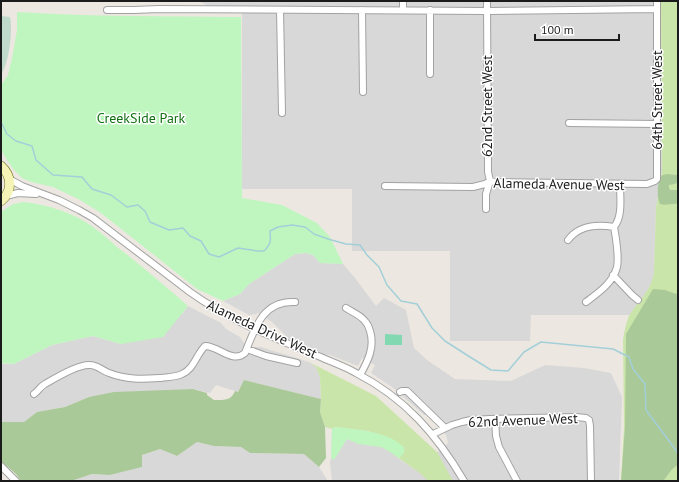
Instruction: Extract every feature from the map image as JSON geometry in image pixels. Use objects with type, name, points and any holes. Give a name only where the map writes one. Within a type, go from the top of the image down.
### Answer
[{"type":"main road","points":[[1,166],[10,179],[10,188],[4,198]]},
{"type":"street","points":[[403,1],[403,10]]},
{"type":"street","name":"62nd Street West","points":[[486,210],[486,194],[490,181],[488,172],[487,1]]},
{"type":"street","name":"64th Street West","points":[[657,1],[657,175]]},
{"type":"street","points":[[107,10],[657,10]]},
{"type":"street","points":[[280,10],[282,113]]},
{"type":"street","points":[[362,10],[363,92]]},
{"type":"street","points":[[430,10],[430,74]]},
{"type":"street","points":[[569,123],[657,124]]},
{"type":"street","name":"Alameda Avenue West","points":[[385,186],[473,188],[490,181],[647,184],[655,181],[657,175]]},
{"type":"street","name":"Alameda Drive West","points":[[10,179],[22,186],[59,200],[93,218],[201,301],[231,318],[360,375],[382,388],[402,403],[433,434],[455,465],[464,481]]},
{"type":"street","points":[[586,302],[608,284],[617,268],[617,243],[614,227],[620,214],[620,184]]},
{"type":"street","name":"Alameda Drive West","points":[[4,198],[18,193],[42,194]]},
{"type":"street","points":[[568,240],[575,232],[586,227],[614,227]]},
{"type":"street","points":[[613,275],[638,300]]},
{"type":"street","points":[[34,394],[44,384],[75,368],[86,365],[94,365],[108,372],[128,378],[143,379],[182,374],[189,369],[205,346],[235,357],[242,355],[245,353],[254,329],[266,310],[281,302],[295,302]]},
{"type":"street","points":[[346,308],[364,320],[369,326],[371,334],[371,352],[360,375]]},
{"type":"street","points":[[247,349],[266,356],[297,363]]},
{"type":"street","points":[[400,392],[402,390],[407,391],[445,428]]},
{"type":"street","name":"62nd Avenue West","points":[[433,434],[462,422],[482,419],[586,418],[589,420],[590,426],[591,481]]},
{"type":"street","points":[[495,419],[496,436],[499,447],[517,481]]},
{"type":"street","points":[[1,466],[16,481]]},
{"type":"shaded area","points":[[198,1],[661,1],[662,172],[656,208],[653,280],[646,293],[630,315],[531,315],[530,341],[450,341],[450,251],[352,251],[352,189],[242,189],[242,10],[215,9]]},
{"type":"shaded area","points":[[306,253],[313,255],[320,263],[343,264],[376,306],[384,298],[406,310],[414,348],[427,360],[455,379],[511,381],[545,365],[584,368],[611,373],[622,397],[619,481],[332,481],[330,462],[332,429],[378,434],[399,459],[416,470],[448,443],[446,435],[429,415],[424,415],[392,387],[371,373],[375,365],[362,358],[358,366],[330,355],[322,354],[288,338],[272,322],[258,313],[249,315],[223,301],[240,294],[249,284],[295,254]]},
{"type":"shaded area","points":[[188,306],[221,323],[226,329],[240,337],[244,343],[252,347],[261,347],[309,362],[316,367],[320,377],[321,399],[244,380],[238,392],[216,385],[210,393],[193,389],[89,397],[65,407],[37,412],[24,422],[1,422],[1,364],[14,364],[52,345],[93,336],[121,344],[183,313]]},
{"type":"shaded area","points":[[197,442],[214,446],[241,447],[250,453],[304,454],[319,467],[328,481],[71,481],[92,474],[110,475],[142,467],[142,455],[160,449],[177,456]]},
{"type":"green space","points":[[661,1],[678,1],[678,481],[621,481],[624,427],[623,337],[629,316],[650,286],[654,272],[656,208],[662,172]]},
{"type":"green space","name":"CreekSide Park","points":[[17,12],[101,16],[241,17],[242,198],[282,205],[317,223],[330,237],[343,264],[320,263],[313,255],[306,253],[295,254],[249,284],[240,294],[223,301],[197,289],[101,213],[80,200],[53,187],[31,182],[22,178],[14,170],[1,150],[1,85],[8,75],[12,58],[17,30]]},
{"type":"green space","points":[[1,16],[10,17],[11,30],[8,55],[1,74]]},
{"type":"green space","points":[[667,174],[677,175],[678,182],[669,185],[669,188],[670,190],[678,190],[678,204],[660,204],[658,186],[660,176]]},
{"type":"green space","points":[[24,202],[61,210],[86,222],[188,306],[163,337],[121,344],[93,336],[52,345],[14,364],[1,363],[1,212],[13,204]]},
{"type":"green space","points":[[653,289],[665,290],[676,294],[678,293],[678,465],[671,470],[663,481],[621,481],[625,427],[626,334]]},
{"type":"green space","points":[[385,334],[402,335],[402,345],[385,345]]},
{"type":"green space","points":[[309,362],[376,396],[437,452],[453,481],[428,481],[420,473],[387,450],[381,447],[362,444],[378,434],[367,431],[335,427],[332,429],[325,427],[320,412],[320,377],[316,367]]},
{"type":"green space","points":[[244,380],[321,399],[320,412],[325,427],[326,458],[319,467],[304,454],[250,453],[241,447],[214,446],[197,442],[177,456],[160,449],[142,455],[142,467],[110,475],[92,474],[71,481],[21,481],[16,474],[1,461],[1,422],[24,422],[37,412],[65,407],[89,397],[114,392],[193,389],[207,393],[207,395],[214,400],[224,400],[231,397],[235,391],[238,392]]},
{"type":"green space","points":[[335,427],[367,431],[390,438],[404,447],[404,453],[399,458],[381,447],[358,444],[347,439],[334,460],[331,458],[332,429]]},
{"type":"waterway","points":[[1,122],[7,134],[16,141],[32,146],[36,160],[53,175],[82,177],[92,189],[111,195],[127,207],[138,205],[145,211],[150,222],[169,230],[183,228],[190,236],[201,241],[209,254],[219,257],[238,248],[264,251],[270,242],[270,231],[278,227],[292,225],[305,227],[314,234],[328,239],[346,244],[360,245],[367,255],[379,267],[387,285],[401,301],[417,304],[432,328],[445,341],[491,370],[508,371],[524,352],[541,342],[613,349],[629,357],[633,369],[645,384],[646,410],[678,453]]}]
